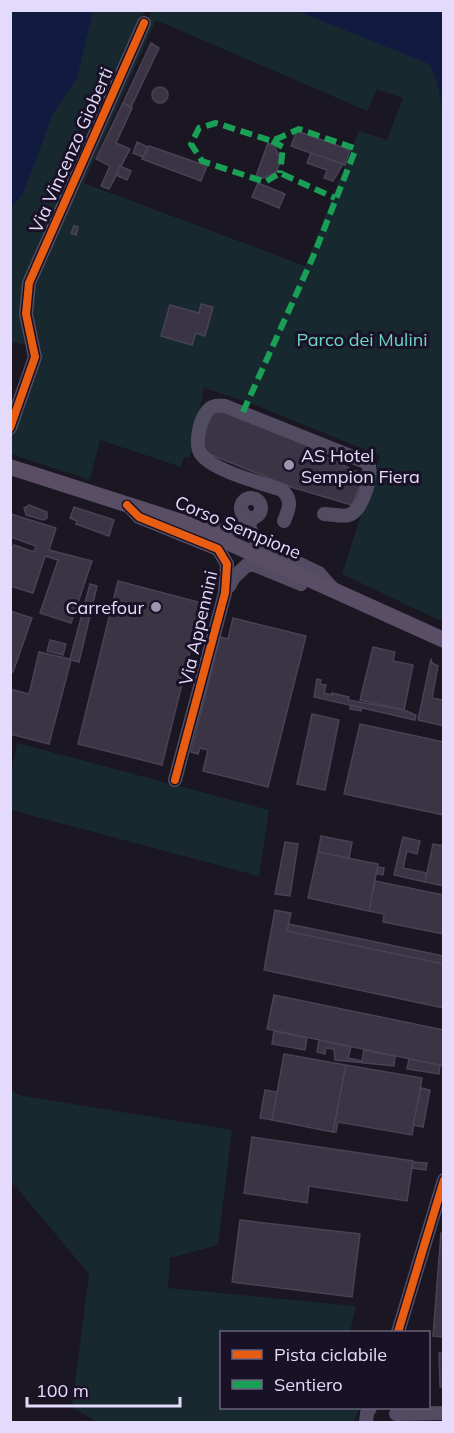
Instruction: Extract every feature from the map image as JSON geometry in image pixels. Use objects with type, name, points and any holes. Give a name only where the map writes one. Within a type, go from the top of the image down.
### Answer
[{"type":"main road","name":"Corso Sempione","points":[[10,467],[185,523],[444,640]]},
{"type":"street","name":"Via Vincenzo Gioberti","points":[[10,428],[35,357],[26,308],[32,277],[144,23]]},
{"type":"street","points":[[284,521],[290,505],[289,496],[282,490],[217,466],[201,455],[198,450],[202,419],[211,407],[216,404],[225,406],[368,462],[370,474],[356,510],[349,515],[324,514]]},
{"type":"street","name":"Corso Sempione","points":[[127,505],[146,503],[227,533],[248,516],[248,525],[258,544],[319,573],[333,589]]},
{"type":"street","name":"Via Appennini","points":[[127,505],[139,517],[218,549],[227,564],[225,593],[175,780]]},
{"type":"street","name":"Via Appennini","points":[[225,593],[234,577],[247,565],[255,565],[311,588],[333,589]]},
{"type":"street","points":[[398,1331],[444,1180]]},
{"type":"street","points":[[395,1415],[444,1413]]},
{"type":"green space","points":[[11,11],[145,11],[91,120],[24,285],[28,345],[11,342]]},
{"type":"green space","name":"Parco dei Mulini","points":[[152,11],[443,11],[443,622],[342,574],[380,456],[253,404],[204,388],[191,452],[189,458],[184,457],[181,467],[100,440],[90,480],[11,454],[10,439],[42,354],[29,301]],"holes":[[[156,20],[367,111],[377,89],[403,98],[387,140],[359,131],[305,266],[84,183]]]},
{"type":"green space","points":[[17,743],[269,810],[259,876],[11,810],[11,774]]},
{"type":"green space","points":[[10,1089],[18,1095],[232,1130],[218,1245],[170,1258],[168,1288],[356,1306],[350,1331],[220,1331],[220,1409],[360,1409],[353,1422],[97,1422],[72,1407],[89,1274],[11,1181]]},
{"type":"water","points":[[11,10],[93,11],[77,78],[53,114],[23,194],[11,207]]},
{"type":"water","points":[[297,11],[443,11],[443,110],[436,78],[429,64]]},
{"type":"building","points":[[151,43],[159,48],[131,107],[123,103]]},
{"type":"building","points":[[160,87],[166,89],[168,95],[166,101],[160,103],[154,101],[152,95],[154,89]]},
{"type":"building","points":[[123,103],[132,108],[116,143],[130,149],[109,189],[101,186],[110,166],[96,159]]},
{"type":"building","points":[[297,131],[350,150],[345,165],[291,146]]},
{"type":"building","points":[[137,142],[148,147],[143,157],[133,153]]},
{"type":"building","points":[[268,143],[275,147],[281,160],[276,172],[263,178],[256,176]]},
{"type":"building","points":[[149,146],[207,166],[201,181],[142,159]]},
{"type":"building","points":[[311,153],[343,164],[333,181],[324,178],[327,170],[307,163]]},
{"type":"building","points":[[120,166],[131,171],[127,180],[116,175]]},
{"type":"building","points":[[258,183],[285,194],[279,208],[252,197]]},
{"type":"building","points":[[74,226],[78,227],[76,235],[71,233]]},
{"type":"building","points":[[201,304],[213,307],[205,336],[196,333],[192,345],[161,336],[170,305],[199,313]]},
{"type":"building","name":"AS Hotel Sempion Fiera","points":[[228,410],[324,448],[322,455],[364,475],[352,505],[291,487],[204,452],[203,438],[213,412]]},
{"type":"building","points":[[29,505],[47,512],[47,518],[43,520],[26,515],[24,508]]},
{"type":"building","points":[[74,507],[114,520],[109,536],[76,524],[77,521],[70,518]]},
{"type":"building","points":[[11,514],[56,528],[49,550],[92,561],[71,623],[40,613],[58,560],[45,556],[33,593],[10,586],[10,552],[14,545],[34,552],[36,546],[10,537]]},
{"type":"building","points":[[118,581],[202,603],[162,765],[78,744]]},
{"type":"building","points":[[90,584],[97,586],[79,662],[71,660],[49,744],[10,734],[10,689],[29,694],[39,652],[70,659]]},
{"type":"building","points":[[10,611],[32,618],[13,672],[10,672]]},
{"type":"building","points":[[233,618],[306,636],[268,787],[203,771],[208,750],[200,748],[198,754],[191,752],[220,637],[228,639]]},
{"type":"building","points":[[50,640],[66,644],[63,655],[47,651]]},
{"type":"building","points":[[373,647],[395,652],[393,661],[413,665],[404,710],[360,700]]},
{"type":"building","points":[[431,659],[432,663],[438,666],[432,698],[443,700],[444,697],[444,726],[418,720]]},
{"type":"building","points":[[317,679],[321,680],[320,684],[326,685],[324,693],[349,697],[348,700],[404,710],[416,715],[415,720],[314,697]]},
{"type":"building","points":[[351,705],[362,708],[361,711],[350,709]]},
{"type":"building","points":[[312,714],[339,720],[325,790],[297,784]]},
{"type":"building","points":[[360,724],[444,742],[444,815],[344,794]]},
{"type":"building","points":[[321,836],[352,842],[349,858],[318,852]]},
{"type":"building","points":[[403,837],[420,841],[417,854],[407,851],[403,868],[427,873],[425,882],[394,875]]},
{"type":"building","points":[[285,842],[298,844],[290,896],[275,894]]},
{"type":"building","points":[[433,844],[444,846],[444,886],[425,882]]},
{"type":"building","points":[[318,852],[378,864],[369,911],[308,898]]},
{"type":"building","points":[[378,867],[384,868],[383,875],[377,874]]},
{"type":"building","points":[[375,881],[444,895],[444,934],[383,922],[384,914],[369,911]]},
{"type":"building","points":[[275,910],[291,913],[287,931],[444,964],[444,1008],[264,970]]},
{"type":"building","points":[[289,924],[444,956],[444,964],[287,931]]},
{"type":"building","points":[[274,995],[444,1030],[444,1066],[267,1029]]},
{"type":"building","points":[[274,1031],[307,1038],[305,1050],[272,1044]]},
{"type":"building","points":[[319,1040],[351,1047],[348,1058],[362,1061],[364,1050],[395,1056],[394,1066],[335,1060],[334,1049],[326,1048],[325,1054],[317,1052]]},
{"type":"building","points":[[284,1054],[346,1065],[333,1132],[272,1120]]},
{"type":"building","points":[[409,1059],[440,1065],[439,1074],[407,1069]]},
{"type":"building","points":[[346,1065],[422,1078],[412,1135],[338,1122],[336,1132],[333,1132]]},
{"type":"building","points":[[421,1088],[430,1090],[423,1127],[413,1125]]},
{"type":"building","points":[[265,1090],[277,1092],[272,1120],[260,1118]]},
{"type":"building","points":[[252,1137],[413,1161],[407,1201],[309,1186],[307,1203],[244,1193]]},
{"type":"building","points":[[413,1162],[427,1163],[426,1170],[412,1168]]},
{"type":"building","points":[[240,1220],[360,1234],[352,1297],[232,1282]]},
{"type":"building","points":[[441,1233],[444,1233],[444,1337],[433,1336]]},
{"type":"building","points":[[439,1353],[444,1353],[444,1387],[440,1387]]},
{"type":"marked path","points":[[243,412],[313,257],[355,151],[354,148],[299,129],[272,141],[216,123],[199,128],[191,144],[202,161],[265,182],[280,173],[335,198]]},
{"type":"marked path","points":[[272,141],[283,147],[280,173]]},
{"type":"cycle path","points":[[10,428],[35,357],[26,314],[29,283],[144,23]]},
{"type":"cycle path","points":[[127,505],[139,517],[218,549],[227,564],[225,593],[175,780]]},
{"type":"cycle path","points":[[398,1331],[444,1180]]},
{"type":"place","name":"AS Hotel Sempion Fiera","points":[[289,465]]},
{"type":"place","name":"Carrefour","points":[[156,607]]}]
